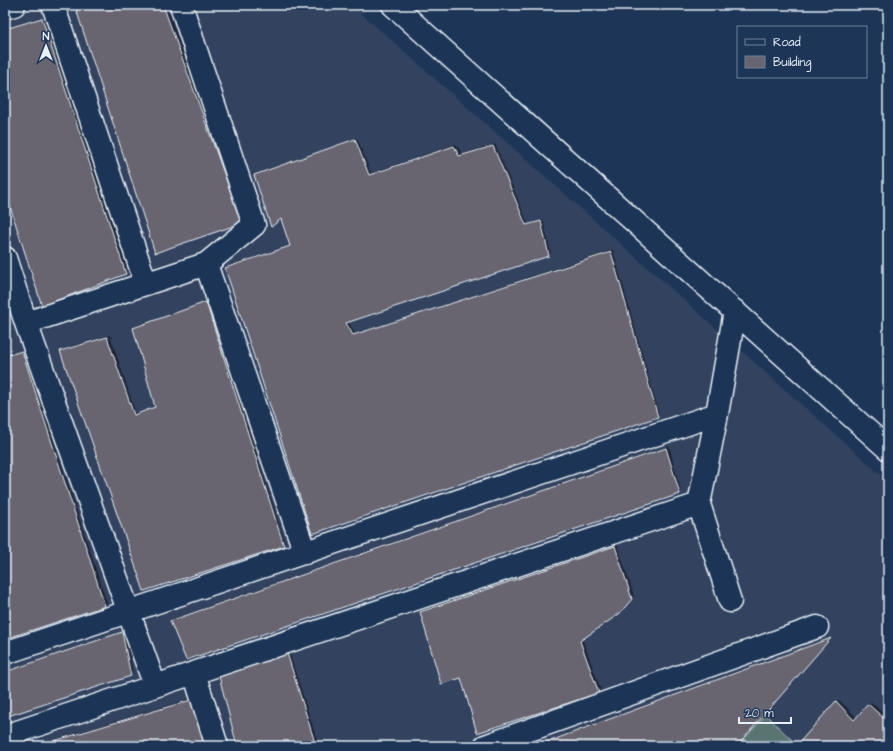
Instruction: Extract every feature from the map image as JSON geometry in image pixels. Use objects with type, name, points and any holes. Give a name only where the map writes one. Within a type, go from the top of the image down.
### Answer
[{"type":"street","points":[[5,8],[14,5]]},
{"type":"street","points":[[53,5],[146,284]]},
{"type":"street","points":[[26,323],[206,264],[254,226],[181,5]]},
{"type":"street","points":[[393,5],[888,449]]},
{"type":"street","points":[[5,258],[26,323],[154,686]]},
{"type":"street","points":[[206,264],[305,552]]},
{"type":"street","points":[[730,601],[699,504],[735,311]]},
{"type":"street","points":[[5,653],[717,414]]},
{"type":"street","points":[[5,736],[699,504]]},
{"type":"street","points":[[485,746],[817,627]]},
{"type":"street","points":[[194,673],[217,746]]},
{"type":"shaded area","points":[[5,5],[352,5],[888,481],[888,746],[5,746]]},
{"type":"green space","points":[[766,715],[798,746],[738,746]]},
{"type":"building","points":[[163,5],[242,223],[155,253],[75,6]]},
{"type":"building","points":[[42,18],[126,274],[42,306],[5,191],[5,29]]},
{"type":"building","points":[[355,139],[369,175],[454,146],[459,156],[493,146],[526,225],[541,221],[549,256],[346,323],[353,335],[611,252],[658,417],[312,534],[225,268],[290,246],[281,219],[271,227],[254,175]]},
{"type":"building","points":[[206,302],[284,546],[144,591],[60,351],[107,337],[134,415],[155,407],[133,328]]},
{"type":"building","points":[[5,304],[9,316],[5,317]]},
{"type":"building","points":[[22,351],[105,606],[5,639],[5,356]]},
{"type":"building","points":[[666,448],[680,494],[186,660],[170,621]]},
{"type":"building","points":[[615,546],[632,599],[619,614],[580,641],[599,693],[477,733],[461,678],[441,684],[420,612]]},
{"type":"building","points":[[122,632],[131,676],[5,717],[5,672]]},
{"type":"building","points":[[831,638],[737,746],[536,746]]},
{"type":"building","points":[[287,653],[316,746],[237,746],[219,676]]},
{"type":"building","points":[[191,700],[205,746],[37,746]]},
{"type":"building","points":[[836,701],[854,720],[868,704],[888,722],[888,746],[798,746],[797,745]]}]
